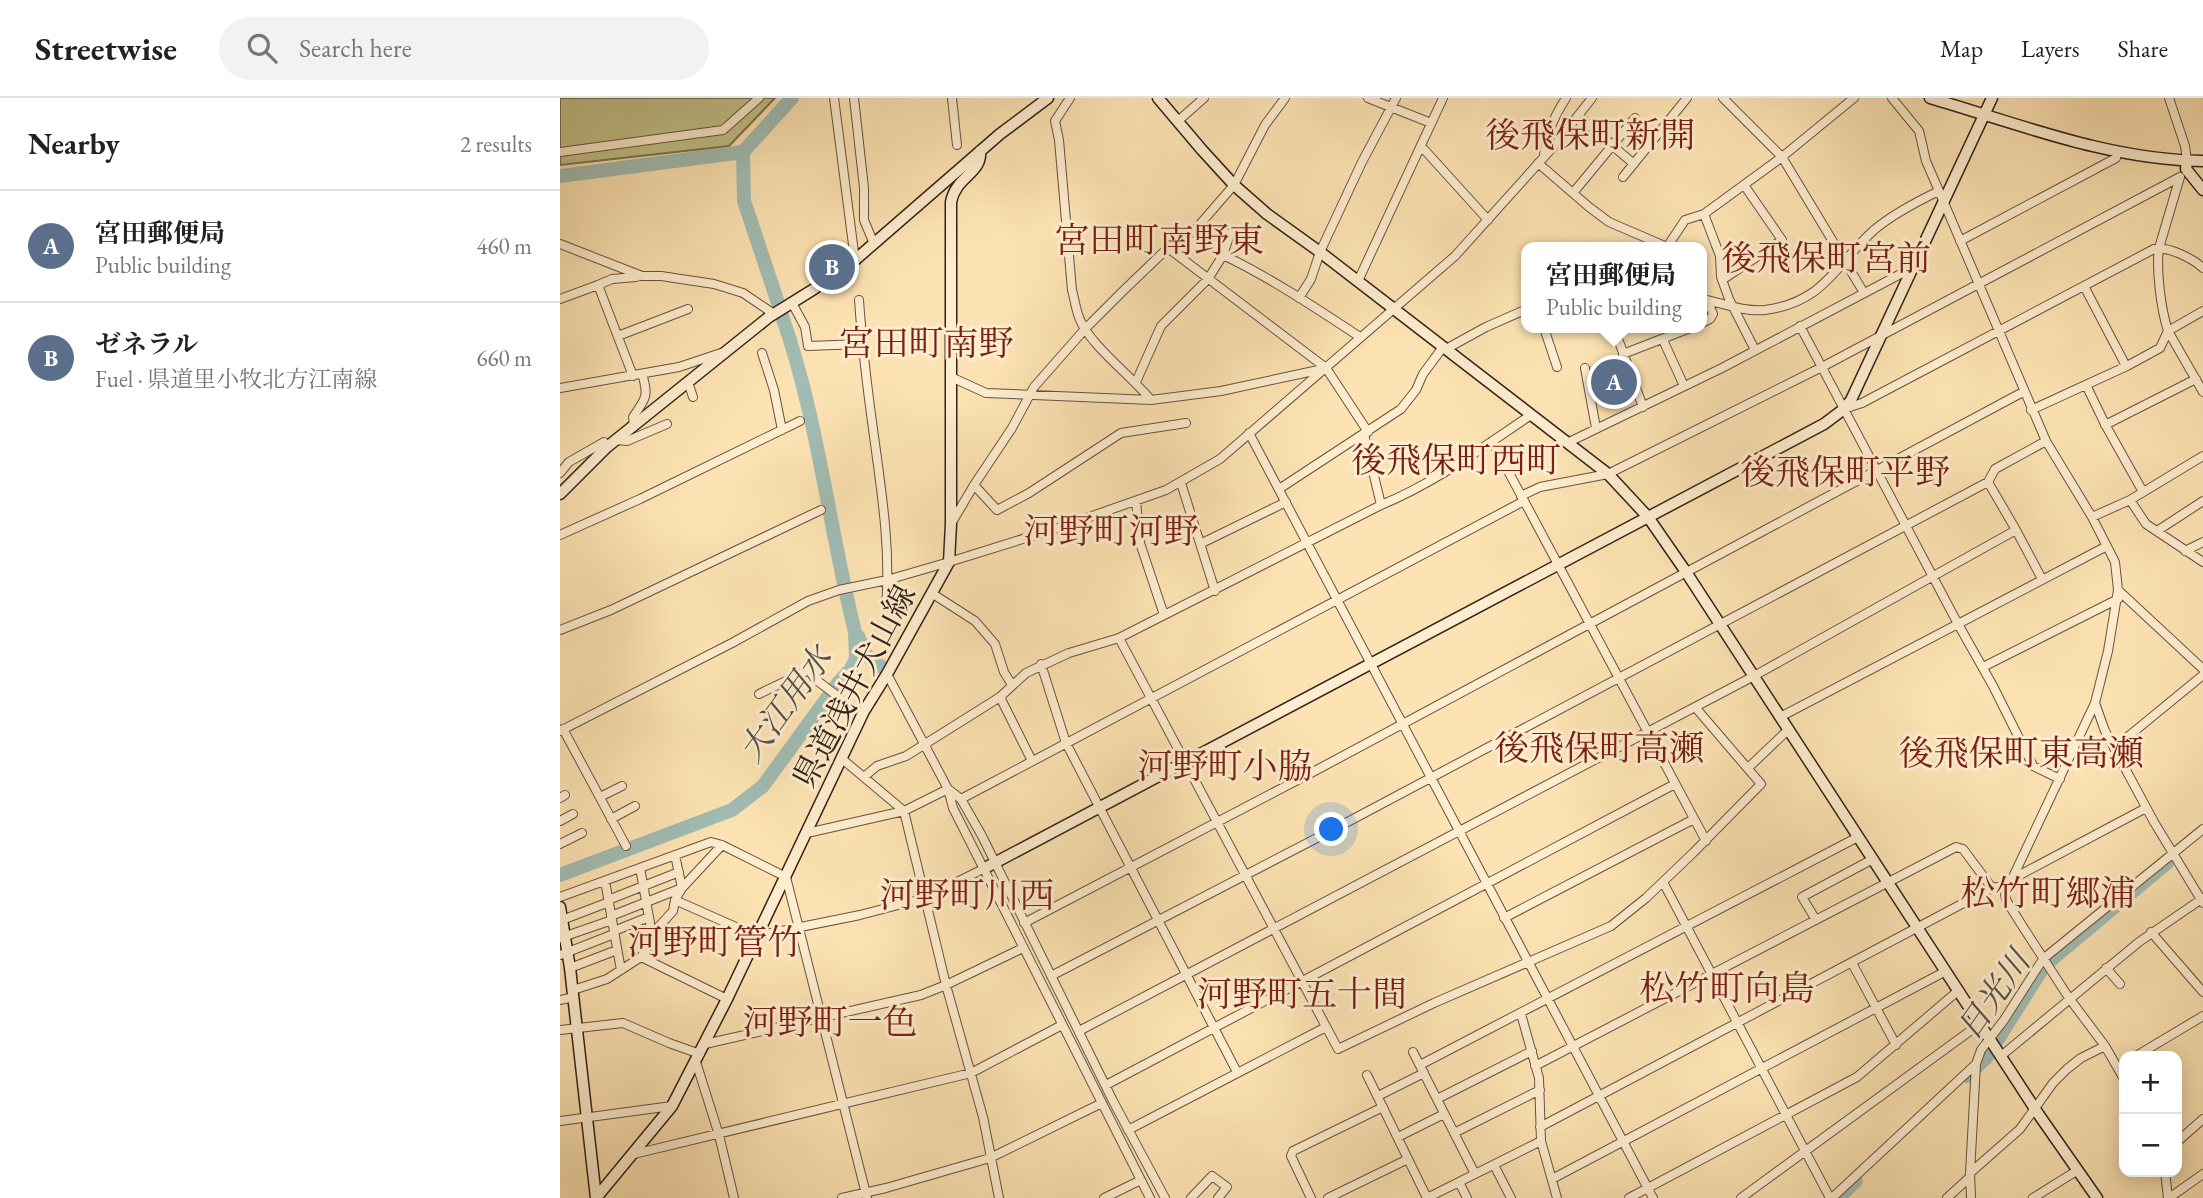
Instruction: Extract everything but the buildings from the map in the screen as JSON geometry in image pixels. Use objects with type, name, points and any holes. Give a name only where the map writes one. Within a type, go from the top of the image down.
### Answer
[{"type":"street","points":[[560,152],[723,130],[759,98]]},
{"type":"street","points":[[834,98],[855,260]]},
{"type":"street","points":[[854,98],[864,188],[864,220],[874,244]]},
{"type":"street","points":[[952,98],[957,145]]},
{"type":"street","points":[[560,494],[634,425],[774,314],[855,260],[980,151],[1048,98]]},
{"type":"street","points":[[1070,98],[1055,121],[1059,139],[1072,290],[1077,313],[1098,345],[1151,400]]},
{"type":"street","points":[[1158,98],[1234,185],[1267,214],[1608,474],[1648,517],[1981,1023],[2035,1110],[2097,1198]]},
{"type":"street","points":[[1178,121],[1204,98]]},
{"type":"street","points":[[951,524],[1012,428],[1028,396],[1085,329],[1168,248],[1195,230],[1234,185],[1265,125],[1285,98]]},
{"type":"street","points":[[1368,98],[1432,123]]},
{"type":"street","points":[[1299,298],[1311,279],[1320,252],[1396,98]]},
{"type":"street","points":[[1357,281],[1443,98]]},
{"type":"street","points":[[1541,160],[1558,110],[1566,98]]},
{"type":"street","points":[[626,846],[562,730],[808,601],[1005,546],[1181,483],[1220,459],[1455,256],[1592,98]]},
{"type":"street","points":[[1623,177],[1687,98]]},
{"type":"street","points":[[1723,98],[1782,157],[1864,293]]},
{"type":"street","points":[[1670,242],[1685,220],[1704,214],[1782,157],[1854,98]]},
{"type":"street","points":[[1892,98],[1919,131],[1938,191],[2046,442],[2092,517],[2115,562],[2118,595],[2095,703],[2005,894],[2006,900],[2069,998],[2119,1064]]},
{"type":"street","points":[[1930,98],[2184,169],[2203,190]]},
{"type":"street","points":[[675,900],[756,936],[860,915],[925,898],[1825,424],[1851,400],[1992,98]]},
{"type":"street","points":[[2169,98],[2185,146],[2184,169],[2159,248],[2163,308],[2168,331],[2198,377],[2203,391]]},
{"type":"street","points":[[1578,116],[1634,164]]},
{"type":"street","points":[[1573,193],[1635,118]]},
{"type":"street","points":[[1421,146],[1488,220]]},
{"type":"street","name":"県道浅井犬山線","points":[[596,1198],[672,1106],[786,877],[863,711],[887,674],[949,562],[951,202],[958,185],[978,165],[980,151]]},
{"type":"street","points":[[1961,241],[2116,158],[2117,152]]},
{"type":"street","points":[[1541,160],[1573,193],[1609,222],[1655,242]]},
{"type":"street","points":[[961,799],[1337,600],[1523,499],[1540,487],[1608,474],[1978,285],[2184,169],[2203,161]]},
{"type":"street","points":[[1723,280],[1782,240],[1744,185]]},
{"type":"street","points":[[1707,301],[1734,308],[1762,310],[1791,304],[1807,297],[1822,287],[1875,230],[1913,204],[1938,191]]},
{"type":"street","points":[[1704,214],[1720,256],[1723,280],[1755,350]]},
{"type":"street","points":[[1136,382],[1161,326],[1208,279],[1223,255],[1230,234],[1195,230]]},
{"type":"street","points":[[560,244],[642,276]]},
{"type":"street","points":[[1168,248],[1326,368],[1366,433],[1381,505]]},
{"type":"street","points":[[1844,409],[1862,403],[2154,248],[2196,261],[2203,268]]},
{"type":"street","points":[[1223,255],[1246,266],[1360,337]]},
{"type":"street","points":[[1567,443],[1643,407],[1912,268]]},
{"type":"street","points":[[560,299],[612,279],[661,276],[743,293],[774,314]]},
{"type":"street","points":[[598,285],[618,336],[647,389],[645,399],[633,417],[634,425]]},
{"type":"street","points":[[2084,286],[2126,366]]},
{"type":"street","points":[[859,300],[862,344],[888,538],[886,607]]},
{"type":"street","points":[[792,303],[805,327],[808,346],[862,344]]},
{"type":"street","points":[[1707,305],[1713,314],[1707,320]]},
{"type":"street","points":[[618,336],[688,309]]},
{"type":"street","points":[[2031,410],[2160,348],[2168,331],[2203,311]]},
{"type":"street","points":[[1279,489],[1401,409],[1416,390],[1429,366],[1445,348],[1521,312]]},
{"type":"street","points":[[1800,326],[1983,667],[2033,766],[2060,779]]},
{"type":"street","points":[[1546,333],[1557,367]]},
{"type":"street","points":[[1616,333],[1643,407]]},
{"type":"street","points":[[1623,354],[1679,333]]},
{"type":"street","points":[[1663,340],[1684,386]]},
{"type":"street","points":[[560,388],[687,365],[726,352]]},
{"type":"street","points":[[762,353],[774,390],[782,430]]},
{"type":"street","points":[[951,377],[986,393],[1151,400],[1221,391],[1326,368]]},
{"type":"street","points":[[1585,368],[1596,428]]},
{"type":"street","points":[[2105,425],[2198,377]]},
{"type":"street","points":[[688,382],[693,397]]},
{"type":"street","points":[[2086,385],[2143,492]]},
{"type":"street","points":[[1024,923],[2023,392]]},
{"type":"street","points":[[865,776],[877,766],[906,756],[1000,697],[1026,673],[1041,664],[1119,638],[1381,505],[1410,494],[1531,415]]},
{"type":"street","points":[[560,535],[800,421]]},
{"type":"street","points":[[974,485],[997,510],[1122,432],[1186,423]]},
{"type":"street","points":[[560,473],[569,462],[604,442],[627,441],[667,424]]},
{"type":"street","points":[[1250,433],[1653,1198]]},
{"type":"street","points":[[1492,441],[1706,841]]},
{"type":"street","points":[[1051,976],[1988,482],[1995,468],[2046,442]]},
{"type":"street","points":[[2092,517],[2130,500],[2203,456]]},
{"type":"street","points":[[1988,482],[2042,579]]},
{"type":"street","points":[[1181,483],[1215,591]]},
{"type":"street","points":[[2130,500],[2146,524],[2203,562]]},
{"type":"street","points":[[1136,501],[1140,543],[1164,615]]},
{"type":"street","points":[[1200,544],[1286,502]]},
{"type":"street","points":[[2157,531],[2203,502]]},
{"type":"street","points":[[560,630],[611,610],[821,510]]},
{"type":"street","points":[[1079,1031],[1754,676],[2016,530]]},
{"type":"street","points":[[2185,551],[2203,542]]},
{"type":"street","points":[[1780,717],[2107,546]]},
{"type":"street","points":[[933,594],[975,621],[995,644],[1012,685]]},
{"type":"street","points":[[1983,667],[2118,595]]},
{"type":"street","points":[[2118,595],[2203,669]]},
{"type":"street","points":[[1119,638],[1338,1049],[1611,926],[1706,841],[1761,784],[1695,706]]},
{"type":"street","points":[[1041,664],[1066,743],[1237,1072]]},
{"type":"street","points":[[758,694],[809,670],[815,679],[832,693]]},
{"type":"street","points":[[887,674],[948,789],[952,806],[983,869],[1150,1198]]},
{"type":"street","points":[[2114,748],[2203,675]]},
{"type":"street","points":[[1000,697],[1032,761]]},
{"type":"street","points":[[1971,1198],[1976,1066],[1981,1050],[1995,1046],[2069,998],[2151,932],[2202,901],[2114,748],[2095,703]]},
{"type":"street","points":[[1748,768],[1789,729]]},
{"type":"street","points":[[841,758],[904,811],[946,985],[983,1117],[999,1198]]},
{"type":"street","points":[[1106,1085],[1675,784]]},
{"type":"street","points":[[600,797],[622,786]]},
{"type":"street","points":[[948,789],[961,799],[995,863],[1128,1130],[1165,1198]]},
{"type":"street","points":[[807,833],[904,811],[948,789]]},
{"type":"street","points":[[611,819],[635,806]]},
{"type":"street","points":[[1541,1127],[1992,888],[2012,882],[2147,808]]},
{"type":"street","points":[[560,821],[573,814]]},
{"type":"street","points":[[1504,918],[1694,819]]},
{"type":"street","points":[[1995,1046],[2045,962],[2203,829]]},
{"type":"street","points":[[560,844],[582,833]]},
{"type":"street","points":[[1378,1096],[1547,999],[1858,836]]},
{"type":"street","points":[[560,897],[711,842],[786,877],[867,1195]]},
{"type":"street","points":[[652,934],[673,911],[675,900],[682,888],[722,845]]},
{"type":"street","points":[[1535,1066],[1956,847],[1960,847],[1992,888]]},
{"type":"street","points":[[675,855],[682,888]]},
{"type":"street","points":[[1816,920],[1802,897],[1873,859]]},
{"type":"street","points":[[560,1000],[607,979],[641,957],[650,943],[652,934],[640,868]]},
{"type":"street","points":[[596,1198],[578,1028],[564,953],[561,916],[609,901],[679,872]]},
{"type":"street","points":[[605,881],[621,970]]},
{"type":"street","points":[[1662,882],[1831,1198],[1976,1066]]},
{"type":"street","points":[[562,937],[682,888]]},
{"type":"street","points":[[564,953],[649,917]]},
{"type":"street","points":[[2151,932],[2203,992]]},
{"type":"street","points":[[560,1030],[623,1023],[700,1053],[821,1017],[921,995],[1023,948]]},
{"type":"street","points":[[567,971],[617,950]]},
{"type":"street","points":[[641,957],[727,999]]},
{"type":"street","points":[[1852,963],[1896,1045]]},
{"type":"street","points":[[2106,968],[2120,984]]},
{"type":"street","points":[[1552,1179],[1946,971]]},
{"type":"street","points":[[1629,1198],[1857,1077],[1959,990]]},
{"type":"street","points":[[1521,1014],[1540,1090],[1541,1142],[1557,1198]]},
{"type":"street","points":[[2144,1051],[2203,1016]]},
{"type":"street","points":[[1741,1198],[1981,1023]]},
{"type":"street","points":[[634,1154],[971,1073],[1062,1026]]},
{"type":"street","points":[[1128,1130],[1326,1027]]},
{"type":"street","points":[[1947,1198],[2020,1129],[2053,1083],[2067,1069],[2081,1058],[2105,1046]]},
{"type":"street","points":[[1437,1099],[1532,1051]]},
{"type":"street","points":[[1413,1052],[1475,1174]]},
{"type":"street","points":[[700,1053],[733,1198]]},
{"type":"street","points":[[1367,1075],[1427,1198],[1541,1142]]},
{"type":"street","points":[[1454,1133],[1540,1090]]},
{"type":"street","points":[[842,1198],[867,1195],[990,1158],[1102,1103]]},
{"type":"street","points":[[560,1121],[672,1106]]},
{"type":"street","points":[[1311,1198],[1291,1156],[1293,1151],[1383,1107]]},
{"type":"street","points":[[1398,1137],[1444,1114]]},
{"type":"street","points":[[2182,1138],[2203,1119]]},
{"type":"street","points":[[1328,1198],[1408,1159]]},
{"type":"street","points":[[1494,1165],[1511,1198]]},
{"type":"street","points":[[2033,1198],[2078,1170]]},
{"type":"street","points":[[2166,1177],[2169,1198],[2203,1174]]},
{"type":"street","points":[[1191,1198],[1212,1176],[1227,1187],[1218,1198]]},
{"type":"street","points":[[1104,1198],[1141,1181]]},
{"type":"street","points":[[1459,1182],[1467,1198]]},
{"type":"green space","points":[[560,98],[775,98],[729,146],[560,165]]},
{"type":"waterway","points":[[560,176],[743,152],[792,98]]},
{"type":"waterway","name":"大江用水","points":[[743,152],[744,201],[778,303]]},
{"type":"waterway","name":"大江用水","points":[[560,875],[732,810],[763,786],[856,659],[855,632],[814,433],[782,316]]},
{"type":"waterway","points":[[858,636],[866,655],[883,668]]},
{"type":"waterway","name":"日光川","points":[[1967,1076],[1986,1058],[2044,966],[2167,863]]},
{"type":"waterway","name":"日光川","points":[[1838,1198],[1856,1181]]},
{"type":"place","name":"ゼネラル","points":[[832,267]]},
{"type":"place","name":"宮田郵便局","points":[[1614,382]]},
{"type":"district","name":"後飛保町新開","points":[[1590,134]]},
{"type":"district","name":"宮田町南野東","points":[[1159,239]]},
{"type":"district","name":"後飛保町宮前","points":[[1826,257]]},
{"type":"district","name":"宮田町南野","points":[[926,342]]},
{"type":"district","name":"後飛保町西町","points":[[1456,459]]},
{"type":"district","name":"後飛保町平野","points":[[1845,471]]},
{"type":"district","name":"河野町河野","points":[[1111,530]]},
{"type":"district","name":"後飛保町高瀬","points":[[1599,747]]},
{"type":"district","name":"後飛保町東高瀬","points":[[2021,752]]},
{"type":"district","name":"河野町小脇","points":[[1225,765]]},
{"type":"district","name":"松竹町郷浦","points":[[2048,892]]},
{"type":"district","name":"河野町川西","points":[[967,894]]},
{"type":"district","name":"河野町管竹","points":[[715,941]]},
{"type":"district","name":"松竹町向島","points":[[1727,987]]},
{"type":"district","name":"河野町五十間","points":[[1302,993]]},
{"type":"district","name":"河野町一色","points":[[830,1021]]}]
